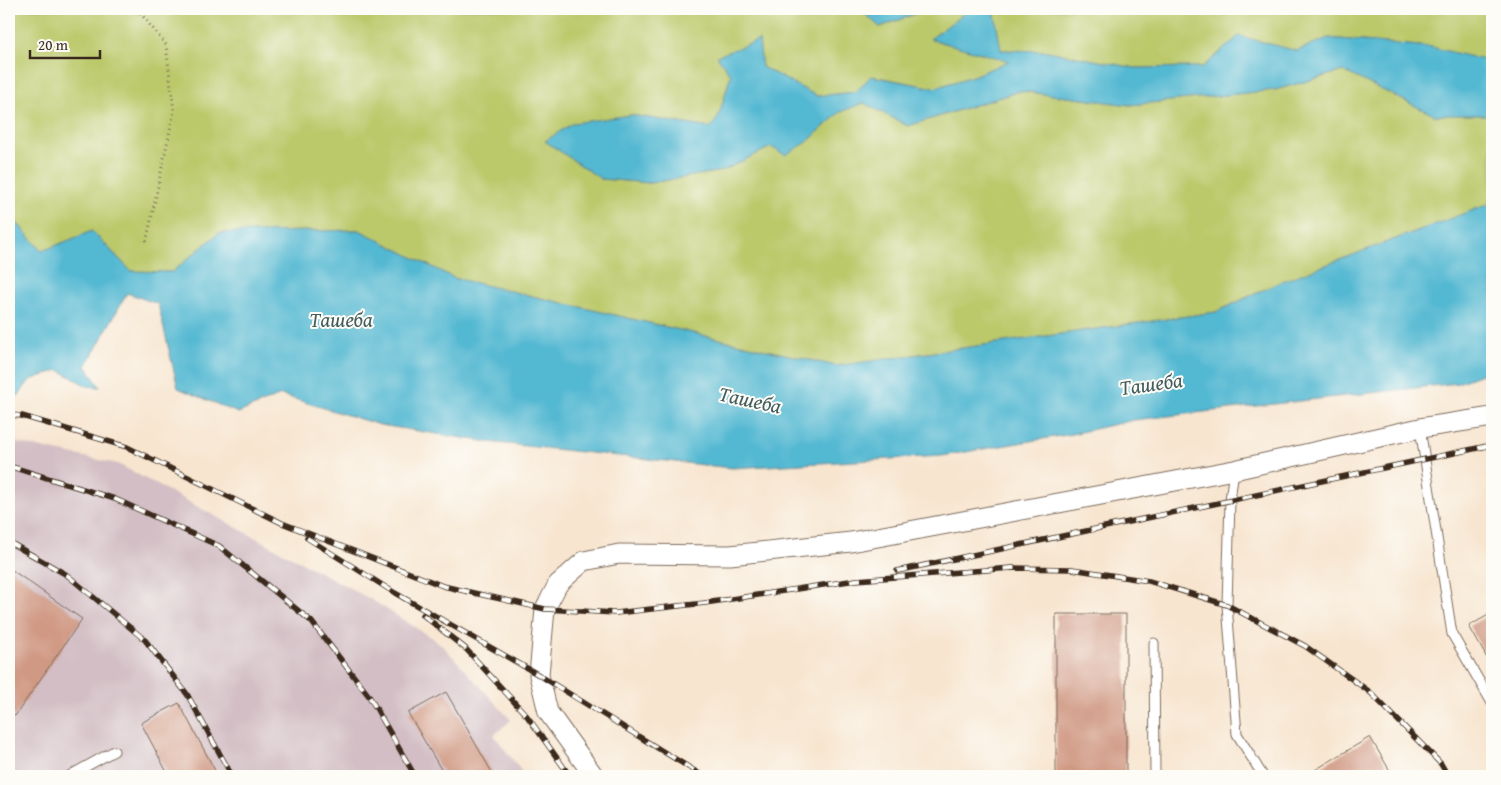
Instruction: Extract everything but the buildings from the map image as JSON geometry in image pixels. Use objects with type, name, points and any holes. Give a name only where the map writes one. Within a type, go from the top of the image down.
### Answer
[{"type":"street","points":[[594,776],[548,712],[539,675],[545,609],[558,584],[584,561],[619,554],[730,554],[851,542],[1234,470],[1420,428],[1492,417]]},
{"type":"lane","points":[[1420,428],[1452,634],[1492,703]]},
{"type":"lane","points":[[1234,470],[1230,500],[1227,605],[1237,734],[1263,776]]},
{"type":"lane","points":[[1154,643],[1155,776]]},
{"type":"lane","points":[[69,776],[114,751]]},
{"type":"path","points":[[137,9],[166,45],[174,111],[146,243]]},
{"type":"path","points":[[1470,9],[1492,12]]},
{"type":"shaded area","points":[[9,441],[118,464],[372,600],[441,644],[511,720],[494,735],[525,776],[9,776]]},
{"type":"green space","points":[[9,9],[859,9],[880,27],[928,9],[970,9],[931,39],[1010,61],[973,76],[935,88],[872,76],[856,92],[817,96],[762,67],[758,40],[731,74],[718,119],[710,128],[631,115],[545,141],[601,179],[650,183],[722,171],[771,147],[806,143],[840,112],[864,103],[908,126],[1020,91],[1130,105],[1275,90],[1343,71],[1434,115],[1492,115],[1492,203],[1280,282],[1216,312],[836,366],[454,278],[359,230],[219,233],[172,272],[131,271],[92,231],[42,251],[9,214]]},
{"type":"green space","points":[[994,9],[1492,9],[1492,62],[1431,47],[1328,38],[1297,51],[1239,36],[1203,67],[1135,68],[1047,51],[1000,50]]},
{"type":"water","points":[[859,9],[928,9],[880,27]]},
{"type":"water","points":[[970,9],[994,9],[1001,50],[1047,51],[1135,68],[1203,67],[1239,36],[1297,51],[1328,38],[1431,47],[1492,62],[1492,115],[1434,115],[1343,71],[1275,90],[1130,105],[1020,91],[908,126],[864,103],[840,112],[806,143],[785,155],[771,147],[722,171],[650,183],[601,179],[545,141],[573,123],[631,115],[710,128],[718,118],[731,75],[717,56],[759,40],[762,67],[817,96],[856,92],[871,76],[935,88],[973,76],[1009,61],[930,39]]},
{"type":"water","name":"Ташеба","points":[[1492,203],[1492,370],[1458,383],[1134,420],[1072,434],[942,456],[732,468],[488,442],[380,425],[281,395],[238,413],[178,388],[158,304],[127,293],[86,366],[100,387],[87,386],[59,370],[30,380],[18,396],[9,396],[9,214],[42,251],[92,231],[131,271],[172,272],[219,233],[359,230],[454,278],[836,366],[1216,312],[1280,282]]},
{"type":"railway","points":[[9,415],[22,416],[127,447],[282,523],[443,586],[545,609],[616,613],[705,603],[856,580],[1012,568],[1072,569],[1149,581],[1227,605],[1305,646],[1370,692],[1441,764],[1448,776]]},
{"type":"railway","points":[[897,571],[1492,445]]},
{"type":"railway","points":[[9,466],[115,499],[219,546],[311,621],[369,696],[415,776]]},
{"type":"railway","points":[[307,538],[395,593],[539,675],[703,776]]},
{"type":"railway","points":[[9,542],[67,575],[145,640],[187,694],[232,776]]},
{"type":"railway","points":[[423,615],[466,649],[527,716],[570,776]]}]
